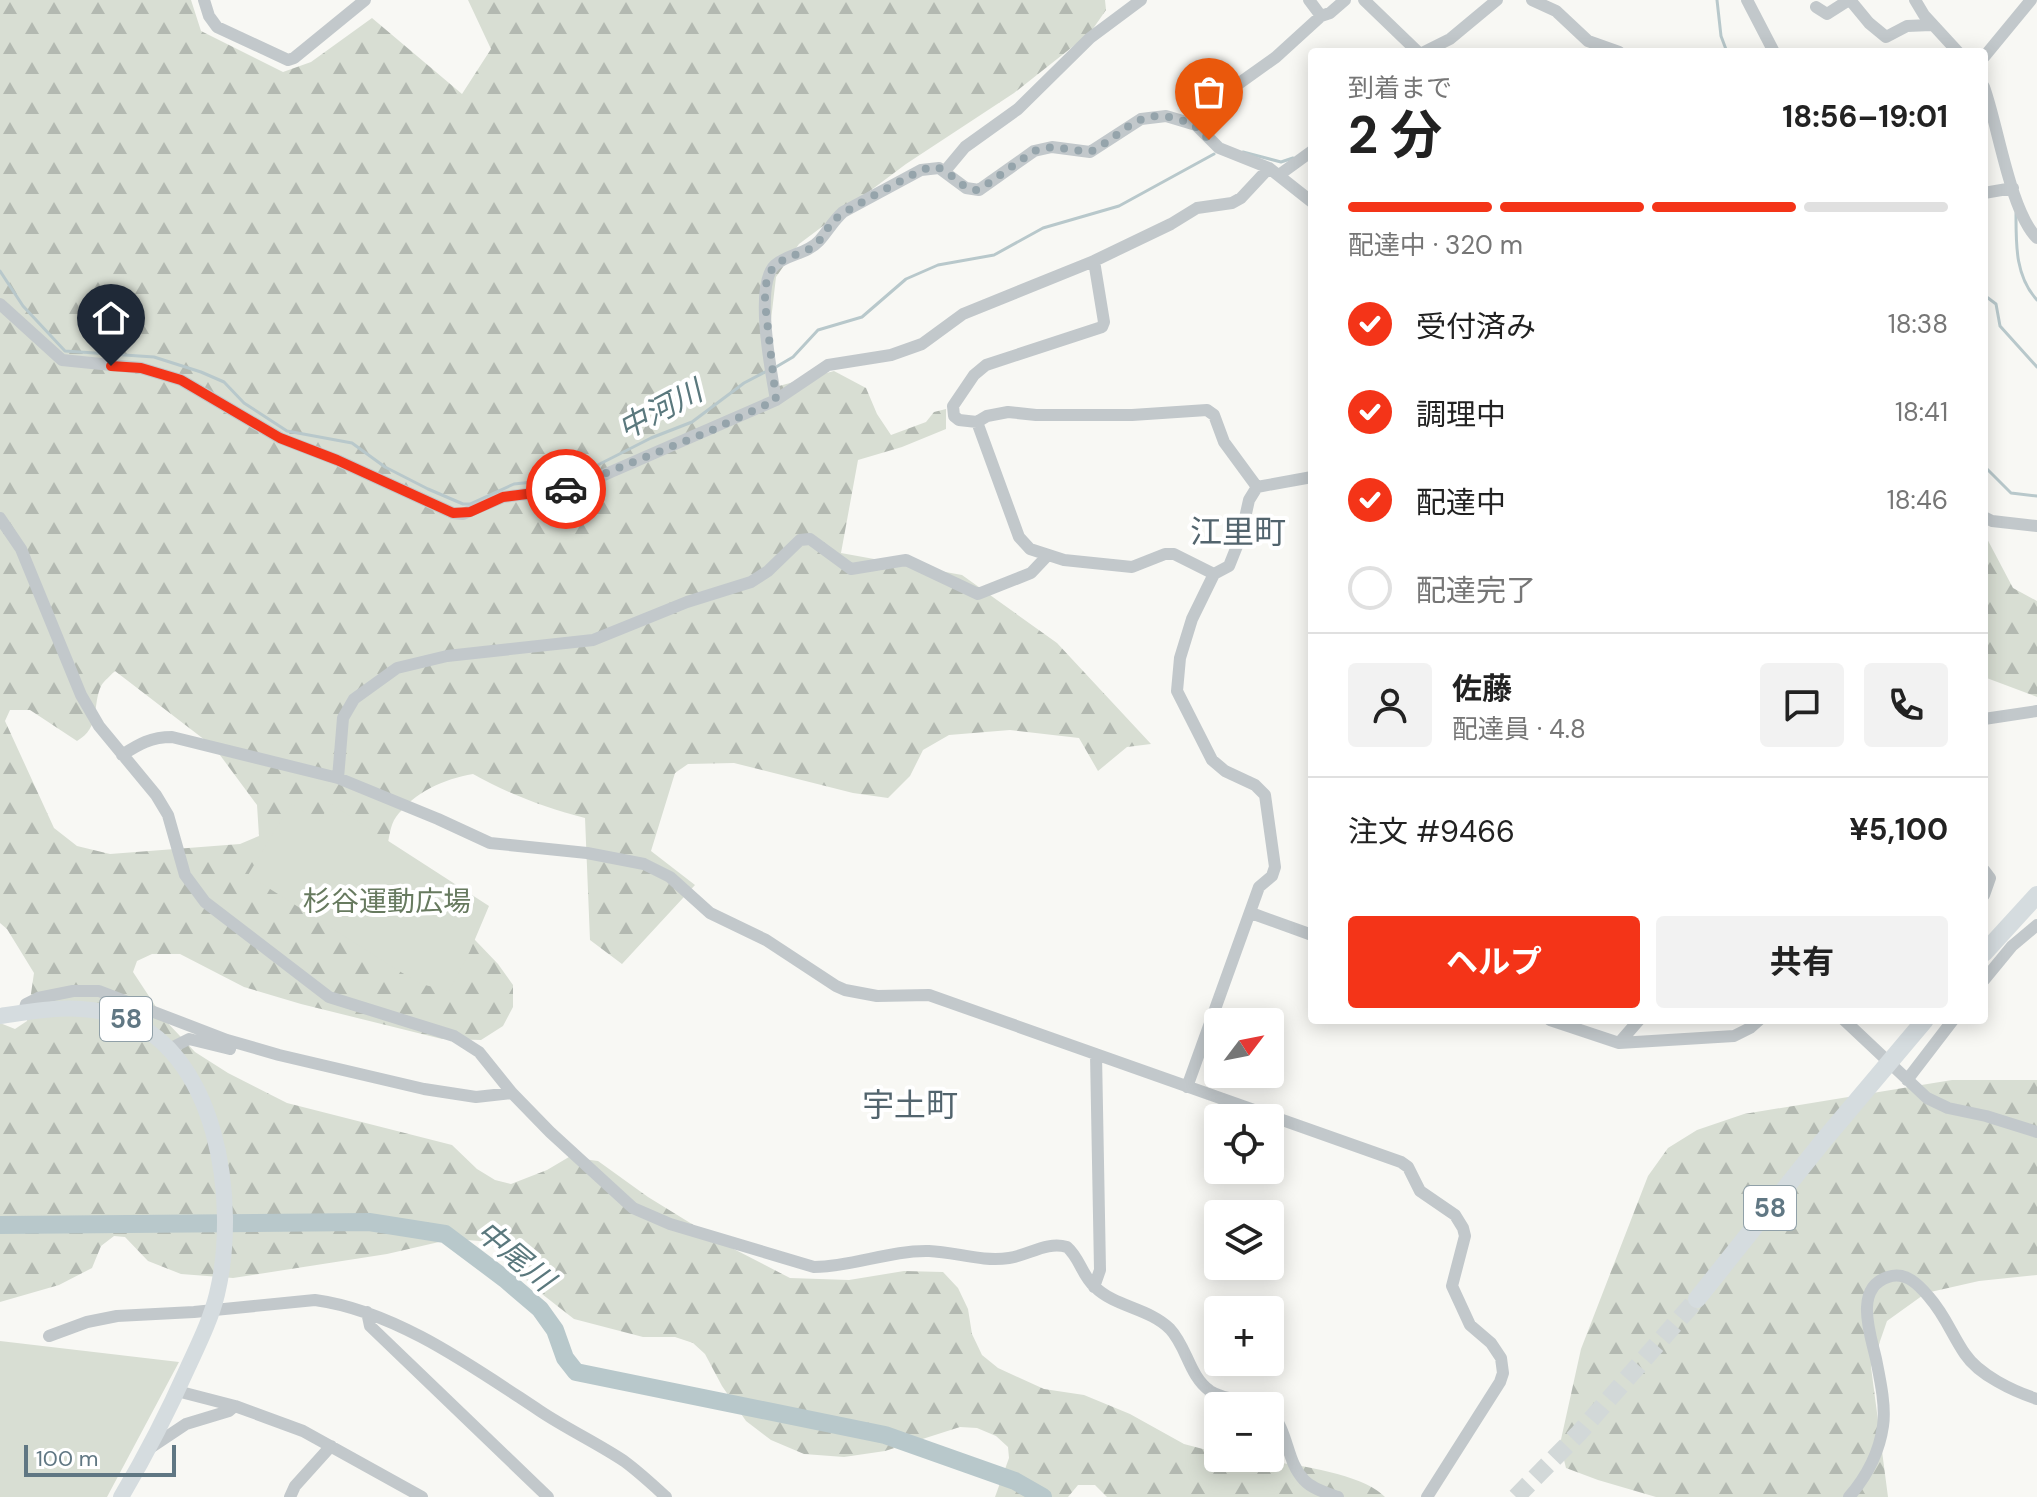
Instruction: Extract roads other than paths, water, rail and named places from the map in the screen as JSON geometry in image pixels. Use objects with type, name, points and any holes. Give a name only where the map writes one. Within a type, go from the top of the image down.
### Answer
[{"type":"highway","points":[[1988,949],[2037,895]]},
{"type":"highway","name":"58","points":[[1697,1299],[1922,1024]]},
{"type":"main road","name":"58","points":[[0,1016],[73,1008],[116,1015],[138,1024],[169,1049],[194,1084],[207,1114],[219,1156],[226,1214],[217,1296],[206,1329],[150,1448],[121,1497]]},
{"type":"street","points":[[204,0],[209,16],[217,27],[288,60],[335,27],[365,0]]},
{"type":"street","points":[[945,171],[965,147],[1018,109],[1090,38],[1141,0]]},
{"type":"street","points":[[1309,0],[1321,16]]},
{"type":"street","points":[[1190,123],[1345,0]]},
{"type":"street","points":[[1364,0],[1417,48]]},
{"type":"street","points":[[1430,48],[1450,39],[1497,0]]},
{"type":"street","points":[[1532,0],[1556,11],[1593,44],[1606,48]]},
{"type":"street","points":[[1747,0],[1772,48]]},
{"type":"street","points":[[1816,7],[1827,14],[1849,0],[1886,37],[1907,26],[1931,25]]},
{"type":"street","points":[[1915,0],[1931,25],[1954,48]]},
{"type":"street","points":[[1988,52],[2031,0]]},
{"type":"street","points":[[1988,101],[2013,188],[2025,220],[2037,238]]},
{"type":"street","points":[[776,400],[765,291],[770,272],[776,264],[812,247],[835,219],[921,170],[933,167],[945,171],[966,188],[979,190],[1034,151],[1052,147],[1090,152],[1134,122],[1151,116],[1166,116],[1190,123],[1219,148],[1274,171],[1308,199]]},
{"type":"street","points":[[0,304],[62,360],[141,368],[181,380],[280,438],[337,460],[453,513],[463,514],[503,497],[567,489],[597,478],[776,400],[828,365],[891,355],[922,344],[963,314],[1094,261],[1197,208],[1232,203],[1274,171],[1308,153]]},
{"type":"street","points":[[1988,191],[2013,188]]},
{"type":"street","points":[[1094,261],[1104,322],[1102,327],[986,365],[974,375],[952,410],[959,420],[977,422],[987,416],[1008,412],[1132,415],[1207,410],[1214,415],[1224,442],[1257,487]]},
{"type":"street","points":[[977,422],[1019,537],[1030,549],[1064,560],[1132,567],[1165,554],[1174,554],[1214,574]]},
{"type":"street","points":[[1187,1087],[1259,887],[1274,872],[1265,795],[1255,785],[1225,771],[1212,760],[1177,691],[1180,658],[1214,574],[1229,566],[1241,536],[1249,500],[1257,487],[1308,478]]},
{"type":"street","points":[[1,517],[21,549],[81,695],[99,726],[156,795],[168,815],[185,875],[205,902],[329,997],[468,1043],[578,1160],[633,1208],[670,1224],[814,1267],[832,1267],[930,1251],[990,1260],[1012,1258],[1059,1244],[1074,1252],[1094,1287],[1166,1326],[1177,1338],[1194,1372],[1214,1392]]},
{"type":"street","points":[[1988,519],[2037,526]]},
{"type":"street","points":[[338,778],[343,718],[354,699],[397,668],[447,656],[593,640],[687,602],[751,582],[768,571],[800,540],[810,539],[851,569],[906,560],[978,594],[1031,573],[1048,555]]},
{"type":"street","points":[[1988,718],[2037,711]]},
{"type":"street","points":[[122,755],[144,741],[172,737],[338,778],[490,843],[587,853],[644,864],[670,877],[710,913],[766,940],[845,990],[877,996],[929,995],[1401,1162],[1408,1167],[1420,1191],[1460,1221],[1465,1236],[1452,1286],[1470,1325],[1497,1350],[1503,1373],[1427,1497]]},
{"type":"street","points":[[1251,913],[1308,934]]},
{"type":"street","points":[[1988,975],[2012,946],[2037,925]]},
{"type":"street","points":[[24,1012],[26,1004],[38,998],[73,991],[99,991],[227,1040],[279,1055],[424,1089],[476,1097],[512,1093]]},
{"type":"street","points":[[1562,1024],[1619,1043],[1734,1036],[1754,1024]]},
{"type":"street","points":[[1619,1043],[1636,1024]]},
{"type":"street","points":[[1848,1024],[1938,1105],[2037,1132]]},
{"type":"street","points":[[1906,1078],[1950,1024]]},
{"type":"street","points":[[169,1049],[181,1042],[199,1040],[270,1060],[279,1055]]},
{"type":"street","points":[[1094,1287],[1100,1270],[1096,1054]]},
{"type":"street","points":[[1849,1497],[1871,1467],[1883,1427],[1884,1412],[1867,1320],[1871,1293],[1885,1279],[1902,1276],[1916,1282],[1945,1317],[1972,1363],[2037,1399]]},
{"type":"street","points":[[49,1336],[87,1322],[117,1316],[330,1302],[367,1312],[471,1365],[626,1463],[666,1497]]},
{"type":"street","points":[[367,1312],[370,1326],[548,1497]]},
{"type":"street","points":[[177,1391],[235,1406],[303,1431],[422,1497]]},
{"type":"street","points":[[150,1448],[186,1424],[229,1411],[235,1406]]},
{"type":"street","points":[[1284,1433],[1303,1480],[1338,1497]]},
{"type":"street","points":[[290,1497],[295,1486],[331,1446]]},
{"type":"waterway","points":[[1717,0],[1726,48]]},
{"type":"waterway","name":"中河川","points":[[1243,152],[1281,162],[1293,158]]},
{"type":"waterway","name":"中河川","points":[[776,367],[793,357],[818,330],[862,317],[906,279],[938,265],[994,255],[1043,228],[1119,206],[1214,154]]},
{"type":"waterway","points":[[2016,213],[2021,270],[2024,281],[2037,300]]},
{"type":"waterway","name":"中河川","points":[[0,271],[23,306],[65,351],[154,357],[201,372],[224,382],[244,403],[287,431],[352,443],[385,467],[463,504],[470,504],[514,484],[570,478],[580,474],[651,438],[692,422],[744,383],[765,372]]},
{"type":"waterway","points":[[1988,298],[1996,304],[2000,326],[2037,367]]},
{"type":"waterway","name":"中河川","points":[[1988,470],[2011,493],[2037,496]]},
{"type":"waterway","name":"中尾川","points":[[0,1225],[369,1222],[445,1234],[540,1309],[555,1330],[565,1358],[576,1372],[885,1435],[1015,1481],[1043,1497]]},
{"type":"tunnel","points":[[1516,1497],[1579,1433],[1697,1299]]},
{"type":"district","name":"江里町","points":[[1238,532]]},
{"type":"district","name":"宇土町","points":[[910,1105]]},
{"type":"park label","name":"杉谷運動広場","points":[[387,901]]}]
